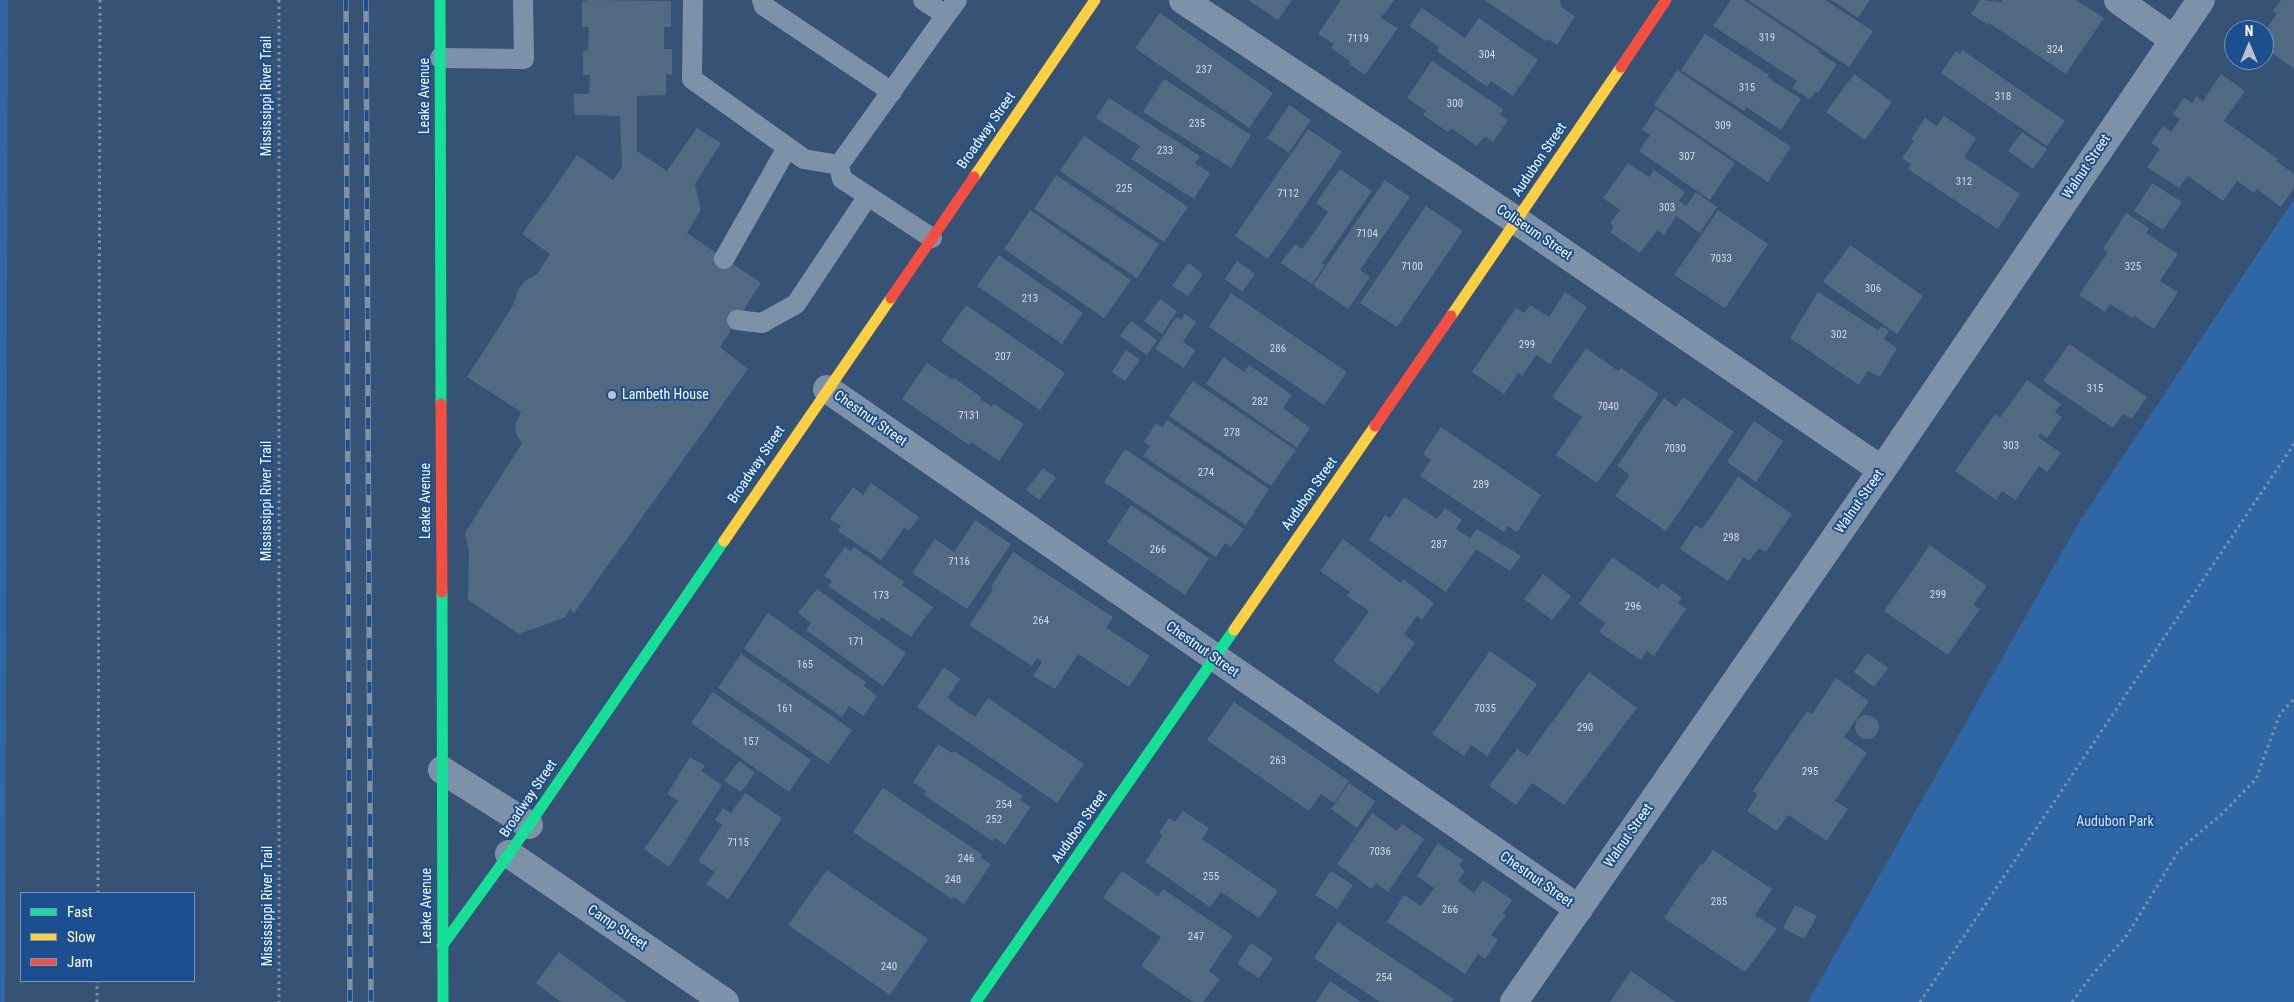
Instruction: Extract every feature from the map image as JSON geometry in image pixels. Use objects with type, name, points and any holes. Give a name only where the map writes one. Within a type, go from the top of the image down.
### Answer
[{"type":"street","name":"Leake Avenue","points":[[440,0],[443,1002]]},
{"type":"street","name":"Broadway Street","points":[[442,946],[509,854],[1095,0]]},
{"type":"street","name":"Coliseum Street","points":[[1183,0],[1517,221],[1882,470]]},
{"type":"street","name":"Audubon Street","points":[[976,1002],[1517,221],[1666,0]]},
{"type":"street","points":[[2118,0],[2174,40]]},
{"type":"street","name":"Walnut Street","points":[[1514,1002],[1882,470],[2201,0]]},
{"type":"street","name":"Chestnut Street","points":[[827,389],[1579,909]]},
{"type":"street","points":[[442,770],[529,825]]},
{"type":"street","name":"Camp Street","points":[[509,854],[725,1002]]},
{"type":"lane","points":[[440,58],[524,59],[523,0]]},
{"type":"lane","points":[[693,0],[692,79],[804,159],[839,165]]},
{"type":"lane","points":[[762,0],[764,6],[892,92]]},
{"type":"lane","points":[[923,0],[952,8],[839,165],[842,178],[932,238]]},
{"type":"lane","points":[[724,259],[787,148]]},
{"type":"lane","points":[[737,320],[762,323],[796,304],[868,196]]},
{"type":"path","points":[[98,892],[100,0]]},
{"type":"path","name":"Mississippi River Trail","points":[[279,0],[279,1002]]},
{"type":"path","points":[[1920,1002],[2294,444]]},
{"type":"path","points":[[2072,1002],[2086,982],[2128,934],[2179,850],[2224,813],[2256,779],[2280,714],[2294,699]]},
{"type":"path","points":[[97,982],[97,1002]]},
{"type":"green space","points":[[0,0],[8,0],[5,1002],[0,1002]]},
{"type":"green space","name":"Audubon Park","points":[[2294,199],[2294,1002],[1808,1002],[2076,527]]},
{"type":"building","points":[[1248,0],[1292,0],[1278,20]]},
{"type":"building","points":[[1341,0],[1394,0],[1381,18],[1398,28],[1365,75],[1331,48],[1334,44],[1318,34]]},
{"type":"building","points":[[1484,0],[1560,0],[1561,7],[1575,16],[1557,45],[1548,39],[1546,41]]},
{"type":"building","points":[[1731,0],[1744,0],[1837,64],[1818,93],[1816,91],[1810,99],[1792,88],[1797,81],[1713,26]]},
{"type":"building","points":[[1748,0],[1825,0],[1873,31],[1849,67]]},
{"type":"building","points":[[1832,0],[1870,0],[1858,18]]},
{"type":"building","points":[[1980,0],[2001,2],[2002,0],[2076,0],[2104,18],[2066,74],[1989,23],[1988,25],[1971,14]]},
{"type":"building","points":[[2281,0],[2294,0],[2294,69],[2274,54],[2273,20],[2277,14],[2273,11]]},
{"type":"building","name":"Lambeth House","points":[[582,1],[671,1],[671,27],[664,27],[664,49],[672,49],[672,75],[666,74],[666,95],[637,96],[637,151],[667,171],[697,128],[721,143],[695,184],[701,210],[687,233],[761,283],[720,347],[748,369],[574,613],[570,609],[566,617],[519,634],[468,600],[469,552],[465,533],[522,443],[516,434],[515,425],[521,412],[467,377],[512,307],[519,288],[526,280],[537,274],[550,254],[522,234],[577,155],[613,180],[622,167],[620,116],[575,115],[573,94],[589,94],[590,75],[583,75],[583,51],[588,50],[589,27],[582,27]]},
{"type":"building","points":[[1422,8],[1465,38],[1479,18],[1538,60],[1513,96],[1491,81],[1487,87],[1437,51],[1439,47],[1409,26]]},
{"type":"building","points":[[1160,13],[1273,93],[1249,128],[1135,48]]},
{"type":"building","points":[[1705,34],[1769,75],[1767,77],[1801,99],[1781,130],[1746,107],[1744,111],[1681,70]]},
{"type":"building","points":[[1962,50],[2065,121],[2047,146],[1941,73],[1956,51],[1960,54]]},
{"type":"building","points":[[1432,61],[1503,109],[1500,115],[1508,120],[1493,142],[1485,136],[1477,146],[1451,128],[1448,132],[1423,115],[1426,111],[1407,98]]},
{"type":"building","points":[[1677,70],[1791,147],[1768,182],[1654,105]]},
{"type":"building","points":[[1854,74],[1892,102],[1865,140],[1826,112]]},
{"type":"building","points":[[2221,74],[2245,91],[2224,121],[2278,159],[2276,161],[2294,174],[2294,188],[2281,207],[2257,189],[2254,193],[2237,181],[2223,201],[2188,176],[2179,188],[2147,167],[2160,149],[2151,143],[2163,126],[2171,132],[2180,119],[2173,114],[2184,98],[2192,103],[2196,96],[2203,101]]},
{"type":"building","points":[[1164,79],[1251,135],[1231,168],[1143,112]]},
{"type":"building","points":[[1109,98],[1200,156],[1195,163],[1210,173],[1194,199],[1131,159],[1140,146],[1096,118]]},
{"type":"building","points":[[1289,105],[1311,120],[1289,153],[1267,138]]},
{"type":"building","points":[[1656,109],[1735,163],[1710,200],[1639,151],[1650,135],[1642,130]]},
{"type":"building","points":[[1944,116],[1976,138],[1964,157],[2020,194],[1998,229],[1908,169],[1911,164],[1902,158],[1914,141],[1911,139],[1925,118],[1937,126]]},
{"type":"building","points":[[1308,129],[1342,152],[1268,259],[1235,236]]},
{"type":"building","points":[[2022,132],[2047,149],[2033,169],[2008,151]]},
{"type":"building","points":[[1084,136],[1188,207],[1164,242],[1060,171]]},
{"type":"building","points":[[1628,163],[1649,177],[1654,170],[1685,192],[1679,201],[1686,206],[1696,192],[1717,207],[1700,233],[1676,216],[1664,235],[1657,230],[1640,253],[1610,232],[1614,226],[1610,223],[1620,210],[1603,198]]},
{"type":"building","points":[[1340,169],[1372,191],[1322,263],[1325,265],[1312,284],[1281,263],[1295,244],[1302,249],[1328,212],[1316,203]]},
{"type":"building","points":[[1056,175],[1159,244],[1137,278],[1034,209]]},
{"type":"building","points":[[1385,180],[1410,197],[1360,270],[1370,277],[1348,309],[1313,285]]},
{"type":"building","points":[[2152,183],[2182,202],[2163,230],[2134,211]]},
{"type":"building","points":[[1426,206],[1463,231],[1397,327],[1360,303]]},
{"type":"building","points":[[1030,210],[1131,280],[1104,318],[1004,249]]},
{"type":"building","points":[[1718,210],[1768,244],[1725,308],[1674,275]]},
{"type":"building","points":[[2126,213],[2149,228],[2146,233],[2178,254],[2160,281],[2178,292],[2154,329],[2110,304],[2105,312],[2079,295],[2108,252],[2103,249]]},
{"type":"building","points":[[1850,245],[1923,296],[1897,334],[1823,282]]},
{"type":"building","points":[[999,255],[1083,313],[1062,344],[977,286]]},
{"type":"building","points":[[1237,261],[1255,274],[1242,292],[1225,279]]},
{"type":"building","points":[[1188,263],[1203,274],[1188,296],[1172,286]]},
{"type":"building","points":[[1565,292],[1587,307],[1550,364],[1536,355],[1522,376],[1518,373],[1504,394],[1472,372],[1516,308],[1525,313],[1530,305],[1549,317]]},
{"type":"building","points":[[1818,292],[1878,330],[1881,326],[1889,331],[1884,339],[1897,348],[1880,377],[1868,371],[1859,385],[1790,338]]},
{"type":"building","points":[[1231,293],[1347,372],[1324,405],[1209,327]]},
{"type":"building","points":[[1160,299],[1177,311],[1162,334],[1144,321]]},
{"type":"building","points":[[966,305],[1065,373],[1040,410],[941,341]]},
{"type":"building","points":[[1185,314],[1196,322],[1183,342],[1195,350],[1184,368],[1155,349],[1176,317],[1181,320]]},
{"type":"building","points":[[1131,321],[1157,340],[1147,355],[1120,336]]},
{"type":"building","points":[[2069,344],[2147,397],[2132,419],[2123,414],[2113,428],[2043,381]]},
{"type":"building","points":[[1586,348],[1618,371],[1621,368],[1659,394],[1597,483],[1556,455],[1582,417],[1552,397]]},
{"type":"building","points":[[1126,350],[1140,360],[1125,381],[1112,372]]},
{"type":"building","points":[[1224,357],[1244,372],[1249,365],[1292,395],[1283,408],[1310,428],[1297,448],[1206,384]]},
{"type":"building","points":[[927,363],[953,380],[954,378],[992,407],[994,404],[1024,424],[999,461],[971,442],[969,445],[902,399]]},
{"type":"building","points":[[2027,380],[2061,404],[2055,412],[2062,417],[2047,438],[2040,433],[2038,437],[2061,453],[2047,472],[2039,466],[2015,500],[2002,491],[1996,500],[1955,471],[1995,414],[2000,418]]},
{"type":"building","points":[[1193,381],[1296,450],[1271,486],[1169,416]]},
{"type":"building","points":[[1683,397],[1734,432],[1666,531],[1615,496],[1630,475],[1617,466],[1664,398],[1676,407]]},
{"type":"building","points":[[1167,420],[1269,489],[1246,525],[1143,456],[1150,446],[1144,442],[1156,423],[1162,428]]},
{"type":"building","points":[[1754,421],[1783,441],[1756,482],[1727,462]]},
{"type":"building","points":[[1441,427],[1541,495],[1517,532],[1508,526],[1504,532],[1420,476],[1431,460],[1423,454]]},
{"type":"building","points":[[1125,449],[1244,529],[1231,547],[1225,543],[1216,557],[1104,482]]},
{"type":"building","points":[[1043,468],[1056,478],[1039,500],[1026,490]]},
{"type":"building","points":[[1738,477],[1792,514],[1766,552],[1759,548],[1749,561],[1744,557],[1728,581],[1680,549],[1696,525],[1702,529]]},
{"type":"building","points":[[871,483],[919,517],[909,531],[904,528],[881,560],[838,531],[841,526],[830,519],[853,487],[863,495]]},
{"type":"building","points":[[1404,497],[1437,519],[1445,508],[1462,520],[1456,529],[1470,538],[1477,529],[1521,556],[1510,571],[1476,549],[1446,592],[1369,540],[1385,515],[1390,518]]},
{"type":"building","points":[[1131,505],[1209,558],[1185,595],[1107,542]]},
{"type":"building","points":[[975,520],[1011,544],[967,609],[912,573],[935,539],[954,552]]},
{"type":"building","points":[[1343,539],[1401,583],[1403,579],[1434,603],[1422,620],[1417,616],[1404,634],[1415,643],[1378,694],[1333,661],[1369,611],[1347,596],[1350,592],[1320,571]]},
{"type":"building","points":[[1930,545],[1987,586],[1973,605],[1980,609],[1948,655],[1884,611]]},
{"type":"building","points":[[845,547],[851,551],[854,547],[904,582],[902,585],[933,607],[911,637],[881,617],[879,621],[828,586],[832,581],[824,576]]},
{"type":"building","points":[[1013,552],[1113,617],[1106,628],[1150,656],[1129,687],[1078,654],[1055,689],[1033,676],[1042,662],[1037,658],[1032,666],[969,625],[993,589],[991,587]]},
{"type":"building","points":[[1612,557],[1658,589],[1662,583],[1682,598],[1678,603],[1686,609],[1654,656],[1647,651],[1641,660],[1599,632],[1605,623],[1579,604]]},
{"type":"building","points":[[1543,574],[1571,596],[1552,620],[1524,599]]},
{"type":"building","points":[[817,589],[906,653],[883,686],[806,630],[811,623],[798,613]]},
{"type":"building","points":[[768,613],[866,682],[864,686],[877,696],[863,716],[849,706],[842,717],[744,649]]},
{"type":"building","points":[[1490,651],[1537,684],[1487,756],[1471,745],[1464,756],[1432,734]]},
{"type":"building","points":[[1867,653],[1888,668],[1874,687],[1854,672]]},
{"type":"building","points":[[741,654],[852,730],[828,764],[718,688]]},
{"type":"building","points":[[944,667],[960,679],[947,698],[975,717],[988,698],[1084,764],[1057,803],[917,707]]},
{"type":"building","points":[[1589,672],[1637,708],[1564,805],[1532,783],[1516,805],[1489,786],[1517,749],[1527,756]]},
{"type":"building","points":[[1836,678],[1869,701],[1844,737],[1867,753],[1835,801],[1848,809],[1827,841],[1788,815],[1777,831],[1747,811],[1758,794],[1753,791],[1807,711],[1812,714]]},
{"type":"building","points":[[713,692],[811,760],[789,792],[691,723]]},
{"type":"building","points":[[1234,702],[1349,781],[1334,803],[1321,794],[1309,811],[1207,740]]},
{"type":"building","points":[[1867,715],[1872,716],[1878,722],[1878,732],[1872,738],[1867,739],[1862,738],[1856,732],[1855,727],[1856,722],[1862,716]]},
{"type":"building","points":[[938,744],[952,753],[954,751],[1023,796],[1020,800],[1031,807],[1005,845],[995,838],[992,841],[924,795],[926,791],[913,782]]},
{"type":"building","points":[[690,757],[705,766],[701,771],[722,785],[669,867],[644,849],[678,801],[667,794]]},
{"type":"building","points":[[739,761],[755,773],[741,792],[724,781]]},
{"type":"building","points":[[1349,783],[1375,801],[1357,828],[1331,809]]},
{"type":"building","points":[[883,788],[983,855],[981,858],[991,864],[964,904],[954,897],[952,899],[853,832]]},
{"type":"building","points":[[745,793],[782,818],[728,899],[706,884],[715,872],[698,861],[722,825],[715,820],[723,808],[731,813]]},
{"type":"building","points":[[1183,811],[1209,828],[1202,839],[1278,891],[1259,918],[1221,892],[1210,907],[1145,862],[1163,835],[1159,833],[1169,818],[1175,822]]},
{"type":"building","points":[[1372,813],[1397,831],[1402,824],[1424,839],[1388,892],[1376,883],[1372,889],[1337,864]]},
{"type":"building","points":[[1438,843],[1463,860],[1459,866],[1465,871],[1458,881],[1474,893],[1483,880],[1512,900],[1503,913],[1506,915],[1491,935],[1498,940],[1485,959],[1478,954],[1465,974],[1387,922],[1404,895],[1421,906],[1434,888],[1417,876]]},
{"type":"building","points":[[1713,850],[1772,889],[1755,915],[1777,929],[1745,972],[1664,918],[1701,863],[1703,865]]},
{"type":"building","points":[[827,870],[928,939],[890,995],[788,925]]},
{"type":"building","points":[[1122,871],[1158,896],[1163,889],[1233,936],[1209,971],[1220,979],[1203,1002],[1193,1002],[1141,966],[1161,937],[1103,898]]},
{"type":"building","points":[[1331,871],[1353,885],[1337,909],[1315,895]]},
{"type":"building","points":[[1795,905],[1817,916],[1804,939],[1783,928]]},
{"type":"building","points":[[1338,922],[1454,999],[1452,1002],[1380,1002],[1314,958]]},
{"type":"building","points":[[1251,943],[1273,958],[1259,978],[1237,964]]},
{"type":"building","points":[[559,952],[627,1002],[561,1002],[536,983]]},
{"type":"building","points":[[1631,971],[1676,1002],[1610,1002]]},
{"type":"building","points":[[1330,981],[1361,1002],[1316,1002]]},
{"type":"railway","points":[[346,0],[350,1002]]},
{"type":"railway","points":[[366,0],[371,1002]]},
{"type":"traffic: fast","points":[[440,0],[441,404]]},
{"type":"traffic: fast","points":[[442,946],[509,854],[724,541]]},
{"type":"traffic: fast","points":[[442,592],[443,1002]]},
{"type":"traffic: fast","points":[[976,1002],[1234,630]]},
{"type":"traffic: slow","points":[[974,177],[1095,0]]},
{"type":"traffic: slow","points":[[1451,316],[1621,67]]},
{"type":"traffic: slow","points":[[724,541],[891,298]]},
{"type":"traffic: slow","points":[[1234,630],[1375,426]]},
{"type":"traffic: jam","points":[[1621,67],[1666,0]]},
{"type":"traffic: jam","points":[[891,298],[974,177]]},
{"type":"traffic: jam","points":[[1375,426],[1451,316]]},
{"type":"traffic: jam","points":[[441,404],[442,592]]},
{"type":"place","name":"Lambeth House","points":[[612,395]]}]
